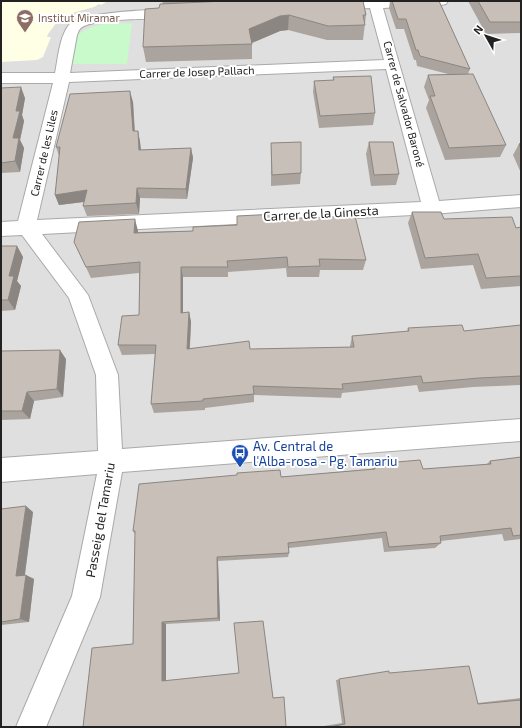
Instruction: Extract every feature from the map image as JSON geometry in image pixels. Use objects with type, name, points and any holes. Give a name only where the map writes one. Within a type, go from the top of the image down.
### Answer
[{"type":"street","points":[[321,6],[375,2],[441,1]]},
{"type":"street","name":"Carrer de Salvador Baroné","points":[[375,2],[432,208]]},
{"type":"street","points":[[142,8],[187,12]]},
{"type":"street","name":"Carrer de les Liles","points":[[26,227],[62,78],[70,35],[74,27],[90,20],[142,8]]},
{"type":"street","name":"Carrer de Josep Pallach","points":[[1,78],[62,78],[393,64]]},
{"type":"street","name":"Carrer de la Ginesta","points":[[1,229],[432,208],[521,202]]},
{"type":"street","name":"Passeig del Tamariu","points":[[26,227],[78,295],[81,302],[107,375],[111,463],[86,597],[31,727]]},
{"type":"street","points":[[1,470],[111,463],[521,430]]},
{"type":"shaded area","points":[[1,1],[521,1],[521,727],[1,727]]},
{"type":"shaded area","name":"Institut Miramar","points":[[1,1],[108,1],[101,5],[99,4],[94,7],[72,13],[57,22],[48,34],[47,37],[51,37],[43,57],[37,60],[1,62]]},
{"type":"green space","points":[[132,23],[127,64],[70,64],[75,37],[82,32],[102,24]]},
{"type":"building","points":[[226,1],[363,1],[366,15],[363,15],[365,25],[328,26],[289,15],[280,16],[249,29],[252,44],[143,47],[145,9],[159,8],[160,4]]},
{"type":"building","points":[[392,1],[439,1],[470,69],[420,56],[418,50],[416,50],[406,19],[398,19]]},
{"type":"building","points":[[478,1],[521,1],[521,22],[490,22]]},
{"type":"building","points":[[473,74],[506,145],[449,148],[430,96],[435,96],[428,75]]},
{"type":"building","points":[[371,76],[375,113],[320,116],[314,81],[334,80],[333,77]]},
{"type":"building","points":[[21,87],[16,111],[20,111],[13,138],[19,138],[15,161],[1,163],[1,88]]},
{"type":"building","points":[[130,91],[133,131],[138,131],[139,150],[191,148],[186,189],[137,188],[136,203],[83,206],[87,190],[55,195],[60,147],[56,147],[70,94]]},
{"type":"building","points":[[301,142],[301,173],[272,175],[271,143]]},
{"type":"building","points":[[369,142],[393,142],[399,174],[374,175]]},
{"type":"building","points":[[412,212],[441,212],[444,219],[512,217],[516,228],[521,227],[521,276],[486,278],[478,254],[425,258]]},
{"type":"building","points":[[277,214],[277,219],[355,216],[366,260],[319,259],[320,266],[288,267],[287,257],[227,261],[228,267],[181,267],[181,313],[189,312],[187,349],[249,341],[250,349],[354,347],[352,336],[409,331],[408,328],[462,325],[464,331],[521,325],[521,376],[423,383],[421,376],[342,384],[343,389],[253,386],[254,394],[203,399],[203,401],[151,404],[156,345],[118,345],[122,316],[139,315],[140,262],[86,267],[74,242],[79,222],[135,219],[134,233],[193,231],[193,227],[237,225],[237,216]]},
{"type":"building","points":[[1,246],[17,246],[9,276],[14,276],[8,300],[1,300]]},
{"type":"building","points":[[60,350],[57,389],[27,392],[22,411],[1,411],[1,351]]},
{"type":"building","points":[[521,457],[521,535],[513,536],[511,528],[440,536],[441,543],[389,547],[386,532],[288,543],[289,553],[217,557],[218,618],[162,622],[162,681],[239,673],[234,623],[263,621],[273,698],[284,697],[286,727],[83,727],[92,648],[133,644],[135,531],[133,531],[139,484],[237,475],[237,473],[280,470],[281,477],[375,469],[374,464],[420,460],[423,469],[491,464],[490,461]]},
{"type":"building","points":[[26,506],[16,576],[26,575],[20,619],[1,622],[1,509]]},
{"type":"building","points":[[469,666],[478,704],[521,700],[521,727],[330,727],[345,724],[339,679],[389,671],[389,673]]},
{"type":"place","name":"Institut Miramar","points":[[25,33]]},
{"type":"place","name":"Av. Central de l'Alba-rosa - Pg. Tamariu","points":[[240,468]]}]
